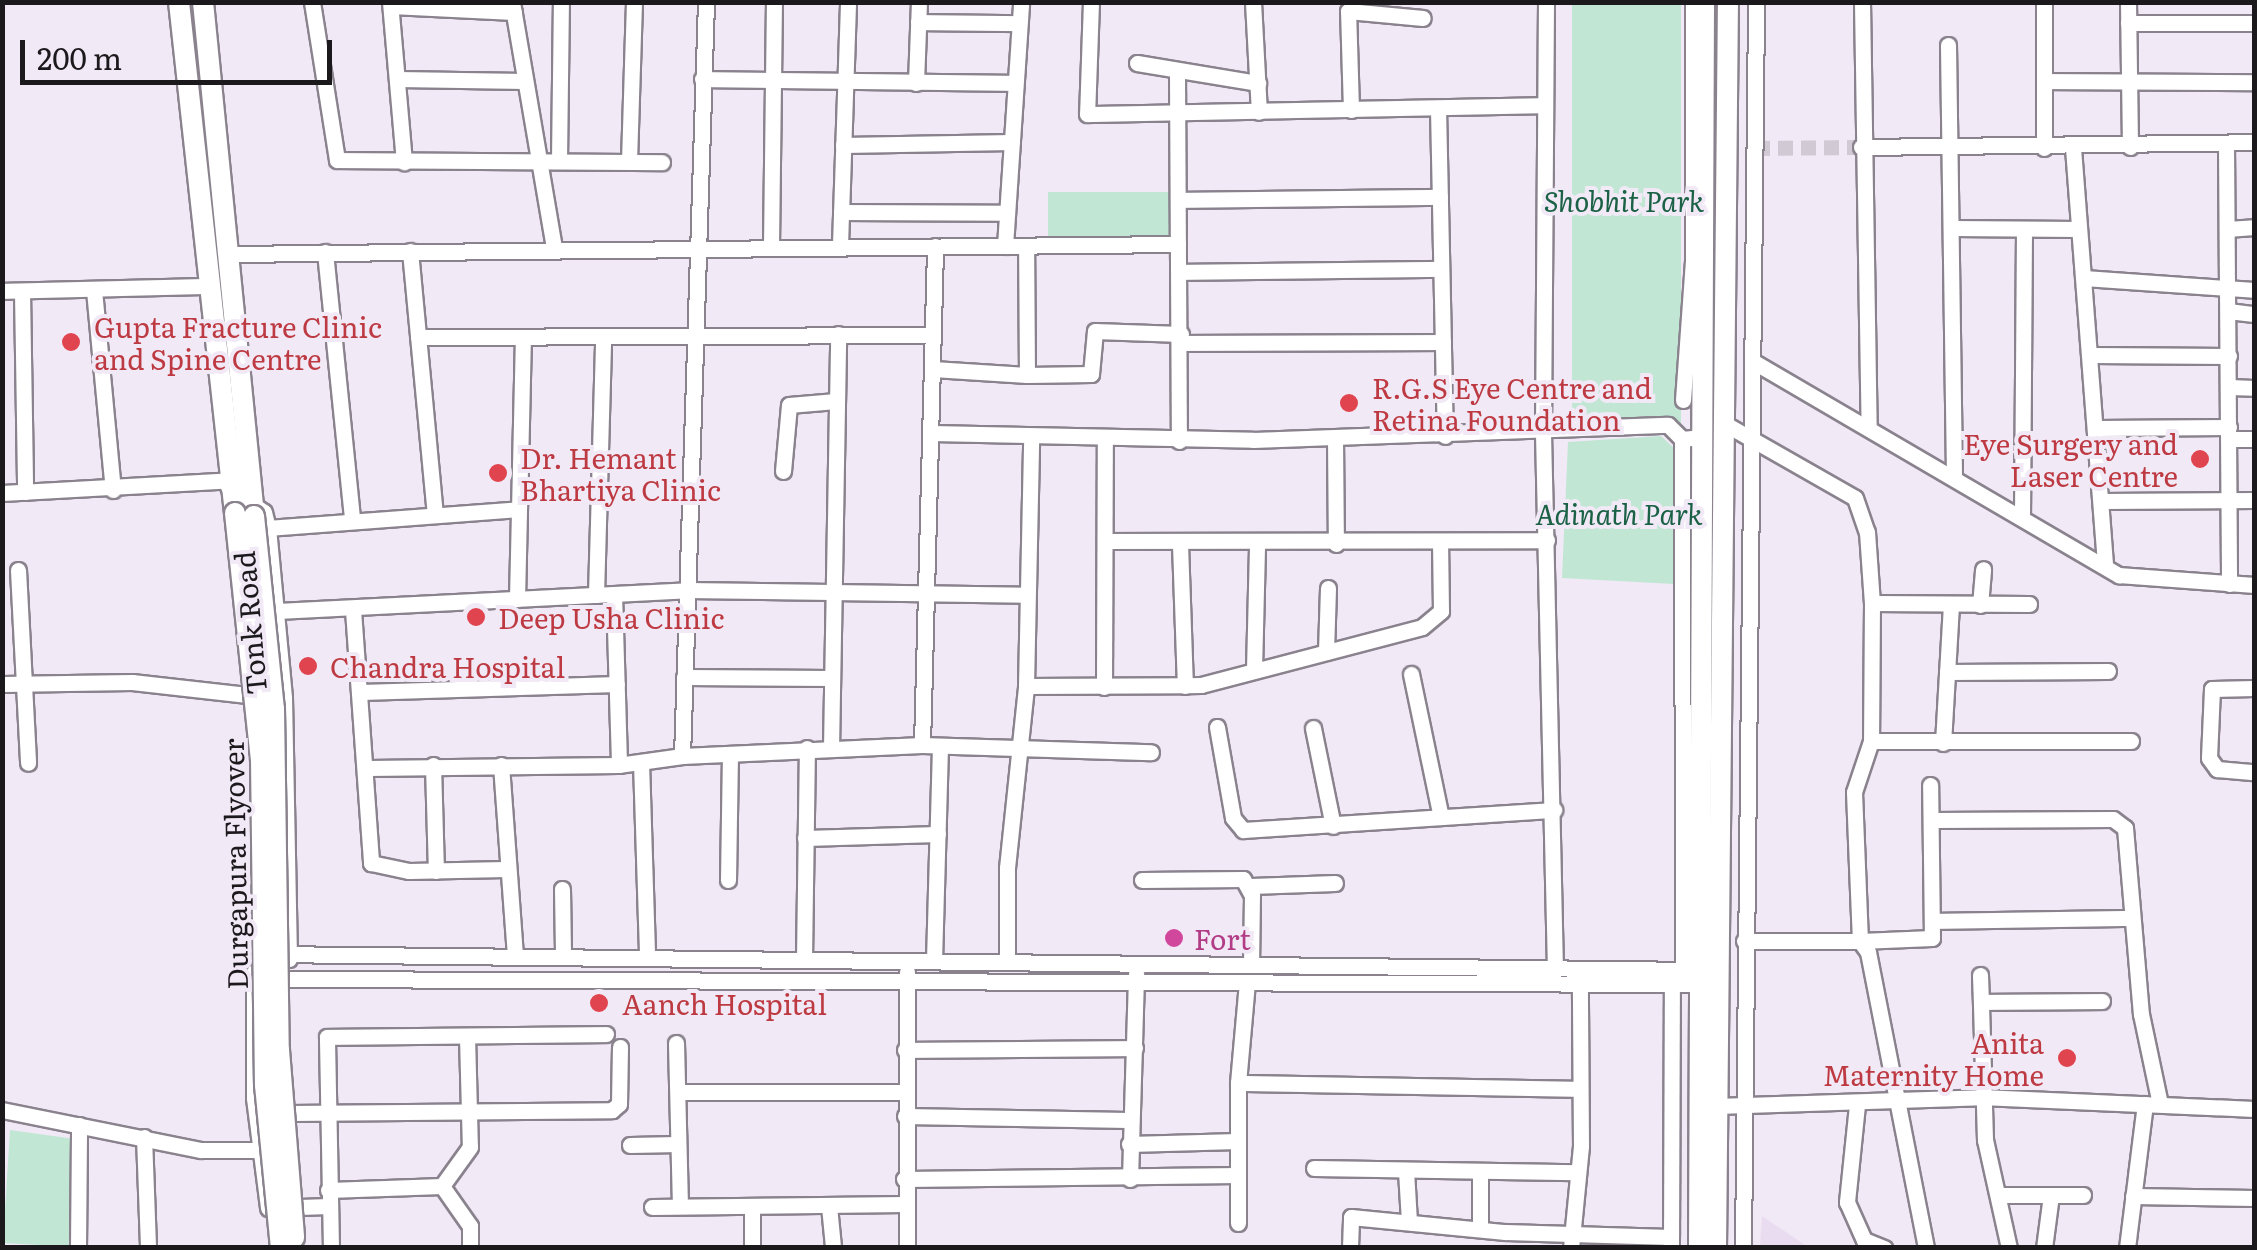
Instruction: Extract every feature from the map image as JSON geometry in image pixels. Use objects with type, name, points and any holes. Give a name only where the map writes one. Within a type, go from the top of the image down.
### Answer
[{"type":"main road","name":"Tonk Road","points":[[179,2],[231,480]]},
{"type":"main road","name":"Tonk Road","points":[[204,2],[252,515]]},
{"type":"main road","points":[[1699,1248],[1691,401],[1704,2]]},
{"type":"main road","points":[[1716,1248],[1716,1106],[1696,978],[1727,425],[1728,2]]},
{"type":"main road","name":"Durgapura Flyover","points":[[231,480],[252,515],[274,708],[278,1050],[295,1248]]},
{"type":"main road","name":"Durgapura Flyover","points":[[252,515],[261,759],[264,1085],[278,1248]]},
{"type":"street","points":[[312,2],[332,155],[343,162],[662,162]]},
{"type":"street","points":[[558,160],[561,2]]},
{"type":"street","points":[[628,161],[634,2]]},
{"type":"street","points":[[682,756],[706,2]]},
{"type":"street","points":[[772,245],[774,2]]},
{"type":"street","points":[[840,245],[848,2]]},
{"type":"street","points":[[916,82],[919,2]]},
{"type":"street","points":[[1006,246],[1021,2]]},
{"type":"street","points":[[1091,2],[1087,114],[1544,105]]},
{"type":"street","points":[[1546,2],[1543,433],[1555,968]]},
{"type":"street","points":[[1668,425],[1691,401],[1684,381],[1684,330],[1696,307],[1693,2]]},
{"type":"street","points":[[1743,1248],[1756,2]]},
{"type":"street","points":[[1862,2],[1861,146],[1869,425]]},
{"type":"street","points":[[2044,2],[2044,148]]},
{"type":"street","points":[[2128,2],[2130,147]]},
{"type":"street","points":[[2201,2],[2202,23]]},
{"type":"street","points":[[1254,3],[1259,112]]},
{"type":"street","points":[[404,162],[391,4],[513,7],[554,248]]},
{"type":"street","points":[[1351,110],[1348,12],[1423,18]]},
{"type":"street","points":[[918,22],[1020,23]]},
{"type":"street","points":[[2128,23],[2254,23]]},
{"type":"street","points":[[1948,45],[1954,476]]},
{"type":"street","points":[[1137,63],[1178,73],[1258,83]]},
{"type":"street","points":[[1178,73],[1180,440]]},
{"type":"street","points":[[702,79],[1016,83]]},
{"type":"street","points":[[397,80],[525,81]]},
{"type":"street","points":[[2044,81],[2129,86],[2254,82]]},
{"type":"street","points":[[1438,108],[1445,436]]},
{"type":"street","points":[[843,145],[1012,142]]},
{"type":"street","points":[[1861,146],[2074,148],[2254,142]]},
{"type":"street","points":[[2226,144],[2229,584]]},
{"type":"street","points":[[1726,146],[1755,148]]},
{"type":"street","points":[[2074,148],[2105,566]]},
{"type":"street","points":[[1178,200],[1440,197]]},
{"type":"street","points":[[841,212],[1007,213]]},
{"type":"street","points":[[2228,229],[2254,227]]},
{"type":"street","points":[[1952,228],[2078,229]]},
{"type":"street","points":[[2022,517],[2024,229]]},
{"type":"street","points":[[226,254],[698,245],[1178,244]]},
{"type":"street","points":[[922,745],[935,246]]},
{"type":"street","points":[[1026,246],[1027,375]]},
{"type":"street","points":[[410,251],[435,514]]},
{"type":"street","points":[[325,252],[352,520]]},
{"type":"street","points":[[1179,272],[1441,269]]},
{"type":"street","points":[[2084,278],[2254,290]]},
{"type":"street","points":[[2,291],[207,286]]},
{"type":"street","points":[[94,290],[114,490]]},
{"type":"street","points":[[22,291],[25,492]]},
{"type":"street","points":[[2228,310],[2254,314]]},
{"type":"street","points":[[933,369],[1027,375],[1091,374],[1095,331],[1181,339],[1443,342]]},
{"type":"street","points":[[831,749],[829,594],[838,334]]},
{"type":"street","points":[[418,337],[934,336]]},
{"type":"street","points":[[517,599],[523,338]]},
{"type":"street","points":[[596,595],[603,338]]},
{"type":"street","points":[[2092,355],[2229,356]]},
{"type":"street","points":[[1754,370],[1869,425],[2105,566],[2144,582],[2254,585]]},
{"type":"street","points":[[2229,388],[2254,388]]},
{"type":"street","points":[[783,471],[786,408],[802,400],[836,401]]},
{"type":"street","points":[[932,433],[1180,440],[1543,433],[1668,425],[1691,438]]},
{"type":"street","points":[[1727,425],[1754,435],[1855,498],[1867,532],[1872,603],[1871,741],[1854,792],[1860,941],[1868,952],[1894,1104],[1926,1248]]},
{"type":"street","points":[[2097,428],[2230,433],[2254,439]]},
{"type":"street","points":[[1007,962],[1007,868],[1026,686],[1030,437]]},
{"type":"street","points":[[1335,438],[1336,544]]},
{"type":"street","points":[[1104,687],[1106,540],[1101,527],[1105,440]]},
{"type":"street","points":[[2,493],[114,490],[231,480]]},
{"type":"street","name":"Tonk Road","points":[[231,480],[225,504],[253,778],[259,1150],[278,1248]]},
{"type":"street","points":[[2102,501],[2254,500]]},
{"type":"street","points":[[252,515],[352,520],[518,509]]},
{"type":"street","name":"Tonk Road","points":[[252,515],[277,612],[287,777],[290,1113],[303,1248]]},
{"type":"street","points":[[1106,540],[1336,544],[1548,540]]},
{"type":"street","points":[[1026,686],[1185,686],[1436,622],[1440,542]]},
{"type":"street","points":[[1180,544],[1185,686]]},
{"type":"street","points":[[1254,670],[1257,544]]},
{"type":"street","points":[[1980,605],[1983,568]]},
{"type":"street","points":[[18,570],[28,763]]},
{"type":"street","points":[[1326,652],[1328,588]]},
{"type":"street","points":[[277,612],[687,590],[926,597],[1026,594]]},
{"type":"street","points":[[614,594],[620,765]]},
{"type":"street","points":[[1872,603],[2029,604]]},
{"type":"street","points":[[1943,743],[1951,606]]},
{"type":"street","points":[[354,610],[368,768],[371,862],[386,870],[506,869]]},
{"type":"street","points":[[1947,672],[2108,670]]},
{"type":"street","points":[[1411,674],[1441,817]]},
{"type":"street","points":[[684,677],[830,678]]},
{"type":"street","points":[[2,684],[132,682],[247,695]]},
{"type":"street","points":[[361,692],[617,684]]},
{"type":"street","points":[[2254,688],[2212,689],[2208,758],[2217,770],[2254,772]]},
{"type":"street","points":[[1217,727],[1233,818],[1243,830],[1554,810]]},
{"type":"street","points":[[1313,728],[1333,826]]},
{"type":"street","points":[[1871,741],[2131,741]]},
{"type":"street","points":[[368,768],[620,765],[682,756],[922,745],[1151,752]]},
{"type":"street","points":[[804,959],[807,748]]},
{"type":"street","points":[[934,960],[940,748]]},
{"type":"street","points":[[728,880],[730,754]]},
{"type":"street","points":[[641,762],[647,957]]},
{"type":"street","points":[[433,765],[436,870]]},
{"type":"street","points":[[501,765],[515,956]]},
{"type":"street","points":[[253,778],[287,777]]},
{"type":"street","points":[[1744,941],[1916,942],[1932,938],[1936,921],[1930,785]]},
{"type":"street","points":[[1933,820],[2113,819],[2131,839],[2132,918],[2153,1104],[2132,1196],[2127,1248]]},
{"type":"street","points":[[805,838],[938,834]]},
{"type":"street","points":[[1142,880],[1223,878],[1250,886],[1335,883]]},
{"type":"street","points":[[1250,886],[1251,964]]},
{"type":"street","points":[[562,888],[563,956]]},
{"type":"street","points":[[1936,921],[2132,918]]},
{"type":"street","points":[[254,954],[1555,968],[1696,978]]},
{"type":"street","points":[[907,1248],[904,1179],[908,960]]},
{"type":"street","points":[[1130,1179],[1128,1120],[1135,1048],[1136,963]]},
{"type":"street","points":[[1980,975],[1981,1097],[2009,1248]]},
{"type":"street","points":[[254,980],[1580,984],[1696,978]]},
{"type":"street","points":[[1350,1248],[1351,1217],[1572,1242],[1671,1242],[1696,978]]},
{"type":"street","points":[[1238,1223],[1238,1083],[1248,982]]},
{"type":"street","points":[[1572,1242],[1580,984]]},
{"type":"street","points":[[1981,1002],[2102,1000]]},
{"type":"street","points":[[332,1248],[327,1037],[606,1034]]},
{"type":"street","points":[[298,1207],[329,1198],[442,1186],[468,1158],[467,1036]]},
{"type":"street","points":[[676,1043],[680,1206]]},
{"type":"street","points":[[290,1113],[618,1108],[620,1046]]},
{"type":"street","points":[[906,1050],[1135,1048]]},
{"type":"street","points":[[1238,1083],[1579,1089]]},
{"type":"street","points":[[678,1092],[905,1092]]},
{"type":"street","points":[[1716,1106],[1894,1104],[1981,1097],[2251,1112]]},
{"type":"street","points":[[1858,1104],[1848,1202],[1864,1240],[1884,1248]]},
{"type":"street","points":[[2,1110],[215,1152],[293,1148]]},
{"type":"street","points":[[905,1116],[1128,1120]]},
{"type":"street","points":[[78,1248],[79,1125]]},
{"type":"street","points":[[144,1137],[148,1248]]},
{"type":"street","points":[[1129,1144],[1238,1141]]},
{"type":"street","points":[[630,1145],[678,1144]]},
{"type":"street","points":[[1314,1168],[1577,1172]]},
{"type":"street","points":[[1406,1171],[1408,1222]]},
{"type":"street","points":[[1480,1173],[1480,1229]]},
{"type":"street","points":[[904,1179],[1238,1175]]},
{"type":"street","points":[[442,1186],[470,1226],[470,1248]]},
{"type":"street","points":[[2044,1248],[2051,1194]]},
{"type":"street","points":[[1998,1195],[2083,1195]]},
{"type":"street","points":[[2132,1196],[2254,1198]]},
{"type":"street","points":[[652,1206],[905,1204]]},
{"type":"street","points":[[829,1206],[833,1247]]},
{"type":"street","points":[[752,1207],[752,1248]]},
{"type":"shaded area","points":[[1762,1216],[1808,1247],[1760,1247]]},
{"type":"green space","name":"Shobhit Park","points":[[1572,3],[1681,3],[1681,424],[1572,424]]},
{"type":"green space","points":[[1048,192],[1178,192],[1178,246],[1048,246]]},
{"type":"green space","name":"Adinath Park","points":[[1661,436],[1674,448],[1674,584],[1562,578],[1568,442]]},
{"type":"green space","points":[[10,1130],[75,1139],[76,1247],[3,1243]]},
{"type":"tunnel","points":[[1755,148],[1861,147]]},
{"type":"place","name":"Gupta Fracture Clinic and Spine Centre","points":[[71,342]]},
{"type":"place","name":"R.G.S Eye Centre and Retina Foundation","points":[[1349,403]]},
{"type":"place","name":"Eye Surgery and Laser Centre","points":[[2200,459]]},
{"type":"place","name":"Dr. Hemant Bhartiya Clinic","points":[[498,473]]},
{"type":"place","name":"Deep Usha Clinic","points":[[476,617]]},
{"type":"place","name":"Chandra Hospital","points":[[308,666]]},
{"type":"place","name":"Fort","points":[[1174,938]]},
{"type":"place","name":"Aanch Hospital","points":[[599,1003]]},
{"type":"place","name":"Anita Maternity Home","points":[[2067,1058]]}]
